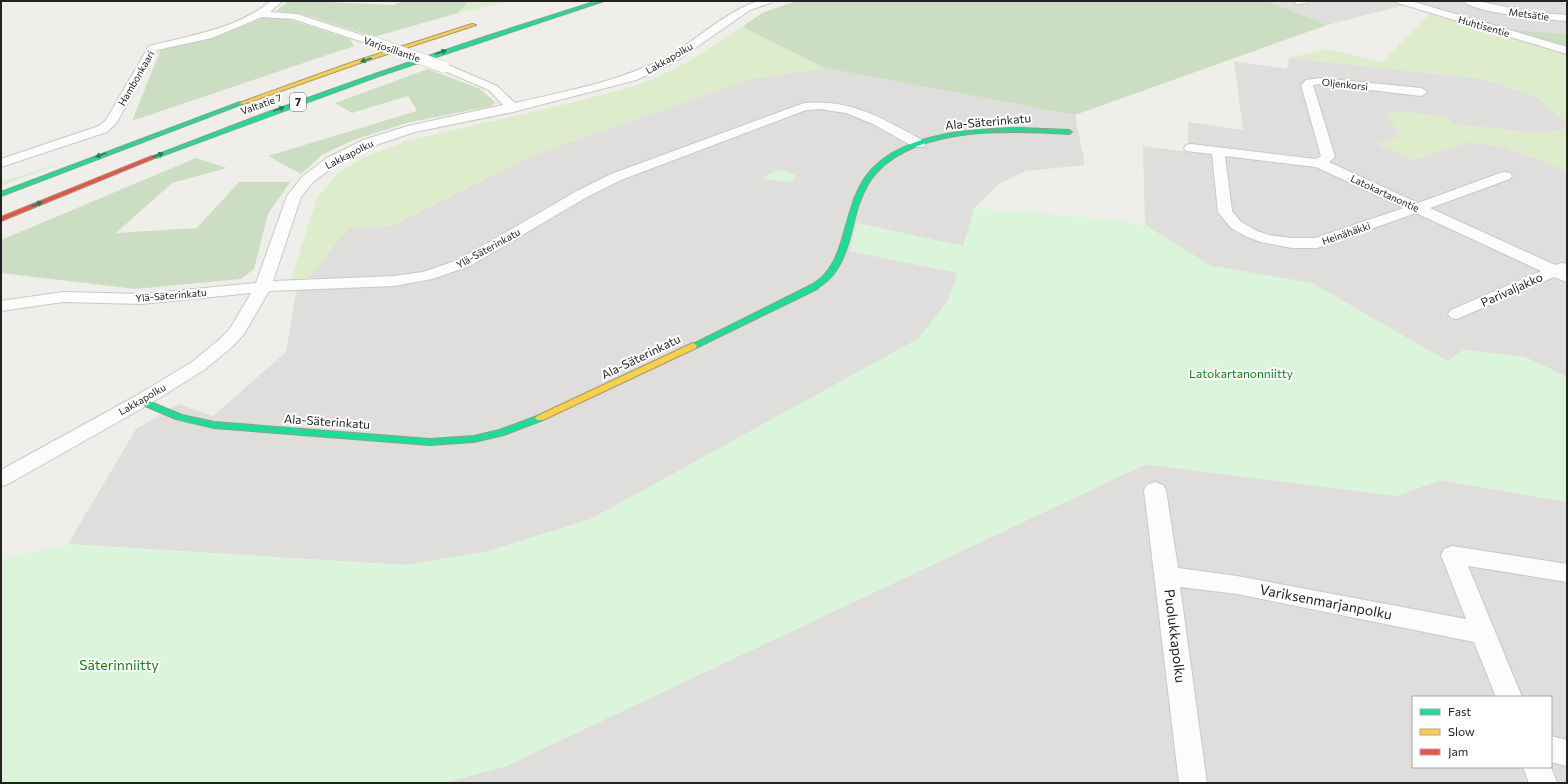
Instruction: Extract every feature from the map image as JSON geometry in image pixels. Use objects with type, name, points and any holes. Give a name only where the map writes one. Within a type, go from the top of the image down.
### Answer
[{"type":"main road","name":"Valtatie 7","points":[[1,219],[92,181],[248,120],[478,39],[602,1]]},
{"type":"main road","name":"Valtatie 7","points":[[1,194],[71,166],[256,98],[403,47],[483,22]]},
{"type":"main road","points":[[107,144],[175,121],[256,98]]},
{"type":"main road","name":"Ala-Säterinkatu","points":[[142,400],[179,417],[214,425],[430,442],[474,439],[501,433],[554,413],[806,292],[820,283],[828,276],[840,259],[861,190],[870,174],[891,157],[919,144],[941,138],[990,131],[1027,129],[1069,132]]},
{"type":"street","name":"Hambonkaari","points":[[1,163],[103,129],[111,122],[153,48],[208,36],[261,14],[277,1]]},
{"type":"street","name":"Lakkapolku","points":[[1,479],[142,400],[198,366],[226,343],[248,316],[263,287],[294,196],[300,188],[319,170],[349,152],[386,137],[412,129],[513,108],[598,88],[649,71],[671,60],[734,16],[767,1]]},
{"type":"street","name":"Huhtisentie","points":[[1401,1],[1553,46],[1567,52]]},
{"type":"street","name":"Metsätie","points":[[1468,1],[1517,14],[1567,18]]},
{"type":"street","name":"Varjosillantie","points":[[261,14],[294,16],[444,67],[493,88],[513,108]]},
{"type":"street","name":"Oljenkorsi","points":[[1319,163],[1328,157],[1306,85],[1310,82],[1421,92]]},
{"type":"street","name":"Ylä-Säterinkatu","points":[[1,306],[63,297],[142,298],[263,287],[408,280],[447,270],[464,263],[582,194],[616,177],[804,107],[831,105],[849,109],[919,144]]},
{"type":"street","name":"Latokartanontie","points":[[1191,148],[1319,163],[1417,208],[1563,271]]},
{"type":"street","name":"Heinähäkki","points":[[1218,152],[1225,212],[1236,225],[1266,239],[1292,244],[1317,243],[1505,176]]},
{"type":"street","name":"Parivaljakko","points":[[1457,314],[1563,271]]},
{"type":"street","name":"Puolukkapolku","points":[[1155,490],[1168,576],[1193,783]]},
{"type":"street","points":[[1509,696],[1452,555],[1567,573]]},
{"type":"street","name":"Variksenmarjanpolku","points":[[1168,576],[1237,584],[1483,633]]},
{"type":"street","points":[[1552,749],[1567,753]]},
{"type":"street","points":[[1537,768],[1543,783]]},
{"type":"shaded area","points":[[1267,1],[1567,1],[1567,34],[1515,30],[1416,2],[1327,25]]},
{"type":"shaded area","points":[[1289,58],[1484,79],[1538,97],[1567,124],[1567,128],[1544,134],[1452,124],[1446,116],[1387,111],[1399,137],[1377,144],[1413,160],[1468,142],[1505,147],[1563,169],[1567,175],[1567,377],[1525,357],[1464,350],[1447,361],[1312,283],[1211,266],[1145,225],[1143,146],[1188,152],[1188,122],[1243,130],[1234,61],[1287,69]]},
{"type":"shaded area","points":[[825,68],[1075,115],[1085,165],[1026,171],[999,184],[974,208],[964,246],[850,251],[958,273],[947,302],[918,339],[591,519],[485,552],[404,565],[68,544],[136,429],[179,404],[213,416],[286,352],[296,293],[348,228],[391,226],[534,155],[750,79]]},
{"type":"shaded area","points":[[1146,464],[1396,496],[1441,480],[1567,502],[1567,783],[443,783],[504,767]]},
{"type":"green space","points":[[288,1],[330,1],[328,2],[394,5],[401,1],[468,1],[458,13],[374,37],[302,14],[276,11]]},
{"type":"green space","points":[[468,1],[511,1],[458,13]]},
{"type":"green space","points":[[796,1],[1267,1],[1327,25],[1075,115],[825,68],[742,27],[762,13]]},
{"type":"green space","points":[[1416,2],[1515,30],[1567,34],[1567,48],[1412,3]]},
{"type":"green space","points":[[1430,13],[1546,46],[1567,55],[1567,124],[1538,97],[1484,79],[1289,58],[1327,49],[1382,62]]},
{"type":"green space","points":[[265,17],[285,18],[350,39],[354,46],[132,121],[161,49],[216,37]]},
{"type":"green space","points":[[742,27],[825,68],[750,79],[534,155],[391,226],[348,228],[309,278],[291,279],[317,198],[338,173],[365,157],[406,141],[575,102],[635,86],[662,75],[689,61]]},
{"type":"green space","points":[[428,69],[480,89],[495,102],[492,106],[410,122],[353,140],[322,155],[301,174],[268,156],[417,111],[408,96],[352,113],[335,103]]},
{"type":"green space","points":[[1386,111],[1446,116],[1452,124],[1544,134],[1567,128],[1567,175],[1563,169],[1506,147],[1468,142],[1413,160],[1377,144],[1399,136]]},
{"type":"green space","points":[[196,158],[227,168],[172,183],[116,233],[197,228],[239,182],[290,182],[268,214],[254,269],[241,279],[135,289],[1,273],[1,240]]},
{"type":"green space","points":[[56,164],[51,167],[1,186],[1,182]]},
{"type":"green space","points":[[781,169],[795,175],[793,181],[764,179],[765,176]]},
{"type":"green space","name":"Säterinniitty","points":[[974,208],[1117,220],[1145,225],[1211,266],[1312,283],[1447,361],[1464,350],[1525,357],[1567,377],[1567,502],[1441,480],[1396,496],[1146,464],[504,767],[443,783],[1,783],[1,559],[68,544],[404,565],[485,552],[591,519],[918,339],[947,302],[958,273],[850,251],[857,223],[963,246]]},
{"type":"traffic: fast","points":[[154,157],[377,75],[602,1]]},
{"type":"traffic: fast","points":[[1,194],[242,103]]},
{"type":"traffic: fast","points":[[693,346],[814,287],[828,276],[840,257],[856,204],[866,183],[875,170],[895,154],[917,144],[942,137],[968,133],[1021,130],[1069,132]]},
{"type":"traffic: fast","points":[[141,401],[179,417],[214,425],[430,442],[474,439],[501,433],[540,418]]},
{"type":"traffic: slow","points":[[242,103],[355,63],[474,25]]},
{"type":"traffic: slow","points":[[540,418],[693,346]]},
{"type":"traffic: jam","points":[[1,219],[154,157]]},
{"type":"park label","name":"Latokartanonniitty","points":[[1241,374]]}]
